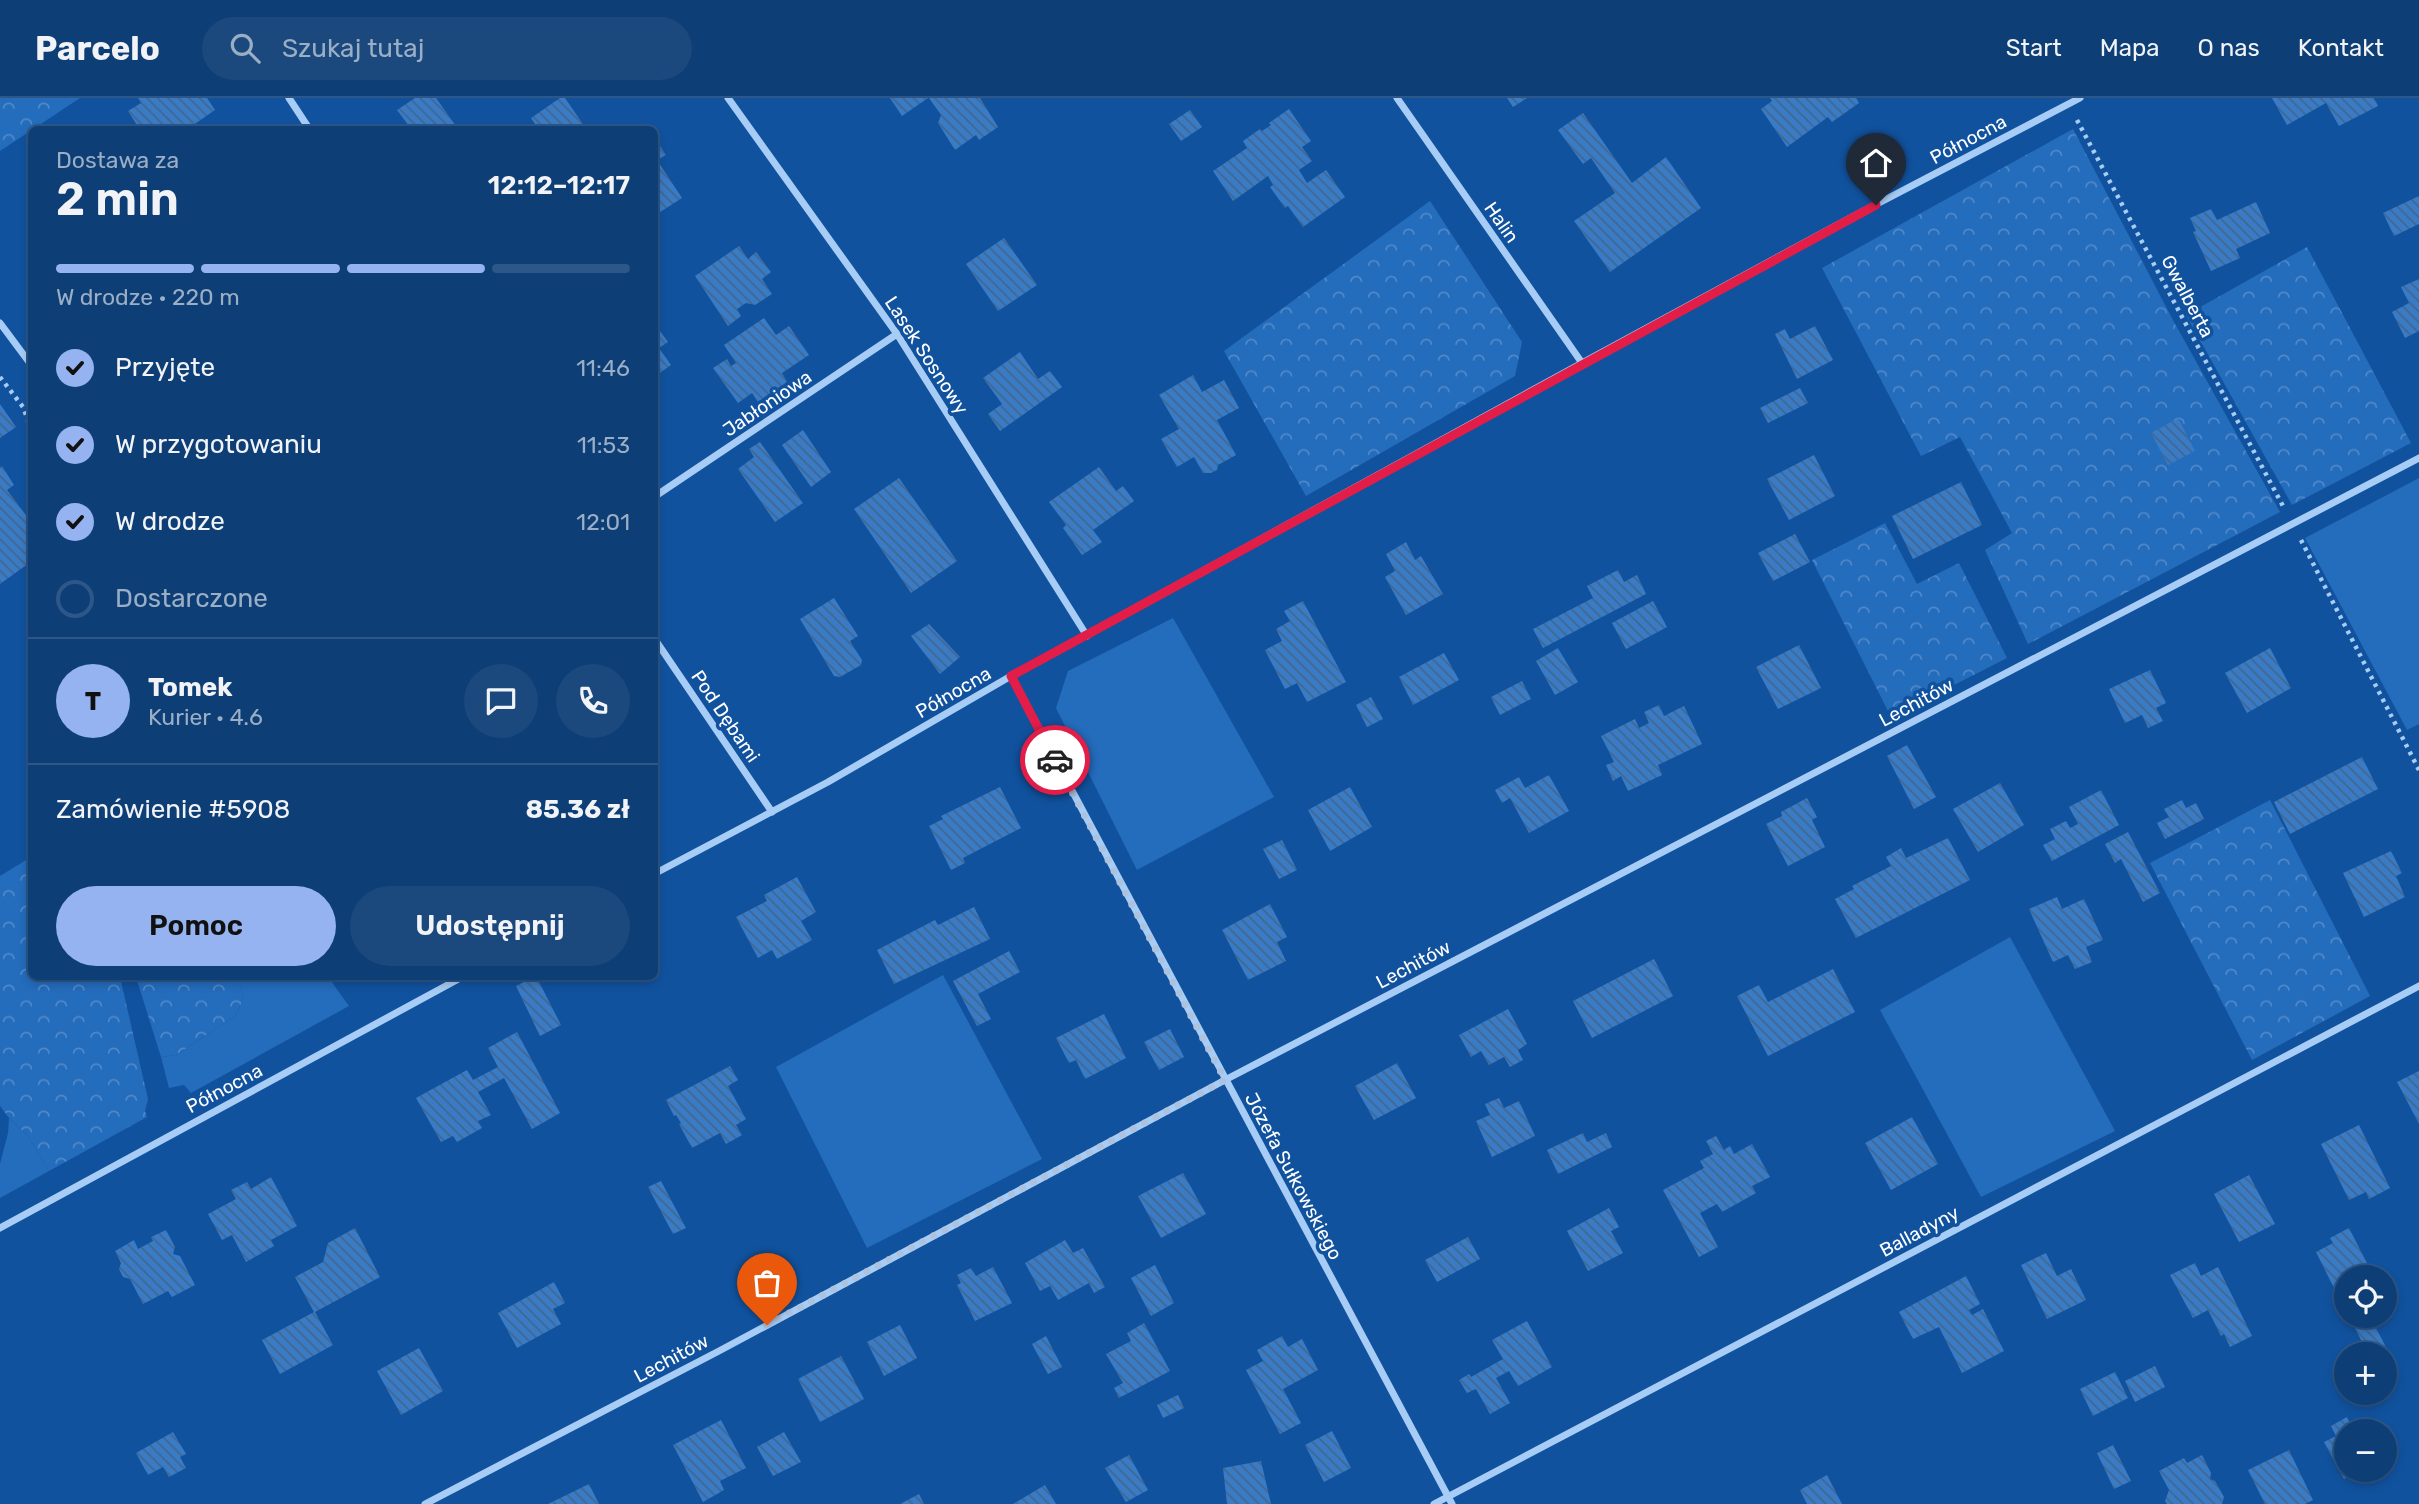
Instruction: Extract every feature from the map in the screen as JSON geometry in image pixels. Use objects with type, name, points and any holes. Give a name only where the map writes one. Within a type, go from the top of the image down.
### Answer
[{"type":"street","points":[[289,98],[307,126]]},
{"type":"street","name":"Lasek Sosnowy","points":[[728,98],[897,334],[1087,636]]},
{"type":"street","name":"Halin","points":[[1397,98],[1582,363]]},
{"type":"street","name":"Północna","points":[[658,872],[828,782],[1011,676],[1582,363],[2067,101],[2080,98]]},
{"type":"street","points":[[0,323],[28,361]]},
{"type":"street","name":"Jabłoniowa","points":[[658,494],[897,334]]},
{"type":"street","name":"Lechitów","points":[[425,1504],[719,1351],[1225,1080],[2419,458]]},
{"type":"street","name":"Pod Dębami","points":[[658,644],[772,811]]},
{"type":"street","name":"Józefa Sułkowskiego","points":[[1011,676],[1450,1500]]},
{"type":"street","name":"Północna","points":[[0,1227],[457,980]]},
{"type":"street","name":"Balladyny","points":[[1434,1504],[1450,1500],[2419,986]]},
{"type":"path","name":"Gwalberta","points":[[2067,101],[2285,509]]},
{"type":"path","points":[[1,377],[23,407],[28,420]]},
{"type":"path","points":[[2301,540],[2419,770]]},
{"type":"green space","points":[[0,98],[80,98],[38,126],[28,126],[28,132],[0,151]]},
{"type":"green space","points":[[2073,129],[2174,322],[2280,512],[2028,644],[1985,550],[2012,533],[1960,437],[1921,456],[1822,268]]},
{"type":"green space","points":[[1430,201],[1522,342],[1515,376],[1306,496],[1224,351]]},
{"type":"green space","points":[[2307,247],[2411,443],[2292,505],[2186,315]]},
{"type":"green space","points":[[2419,478],[2419,724],[2407,730],[2305,538]]},
{"type":"green space","points":[[1885,523],[1917,584],[1959,563],[2007,658],[1891,717],[1812,560]]},
{"type":"green space","points":[[1173,618],[1274,797],[1137,870],[1056,708],[1068,671]]},
{"type":"green space","points":[[2270,800],[2370,996],[2252,1060],[2150,863]]},
{"type":"green space","points":[[28,859],[28,980],[121,980],[148,1099],[145,1111],[147,1117],[49,1171],[28,1136],[0,1106],[0,876]]},
{"type":"green space","points":[[2010,937],[2115,1131],[1981,1197],[1880,1010]]},
{"type":"green space","points":[[943,975],[1042,1159],[867,1248],[776,1067]]},
{"type":"green space","points":[[137,980],[238,980],[244,998],[235,1016],[176,1055],[161,1057]]},
{"type":"green space","points":[[238,980],[330,980],[349,1006],[191,1093],[184,1085],[169,1088],[161,1057],[176,1055],[235,1016],[244,998]]},
{"type":"green space","points":[[9,1118],[28,1136],[49,1171],[0,1198],[0,1164]]},
{"type":"building","points":[[138,98],[207,98],[215,110],[192,126],[137,126],[128,111],[141,103]]},
{"type":"building","points":[[415,98],[436,98],[456,126],[409,126],[397,110]]},
{"type":"building","points":[[560,98],[565,98],[584,126],[536,126],[531,118]]},
{"type":"building","points":[[890,98],[928,98],[902,116]]},
{"type":"building","points":[[929,98],[980,98],[998,127],[979,140],[976,135],[955,150],[938,123],[941,115]]},
{"type":"building","points":[[1507,98],[1527,98],[1513,107]]},
{"type":"building","points":[[1770,98],[1856,98],[1859,103],[1832,122],[1828,117],[1787,147],[1761,109],[1772,101]]},
{"type":"building","points":[[2272,98],[2374,98],[2378,106],[2339,126],[2326,103],[2287,125]]},
{"type":"building","points":[[1289,109],[1311,141],[1302,147],[1312,161],[1299,170],[1307,183],[1326,170],[1345,197],[1303,227],[1270,187],[1273,185],[1268,176],[1233,201],[1213,171],[1247,148],[1243,141],[1271,125],[1269,123]]},
{"type":"building","points":[[1190,110],[1202,127],[1181,141],[1169,124]]},
{"type":"building","points":[[1583,113],[1632,183],[1666,157],[1701,208],[1610,272],[1574,221],[1615,193],[1591,158],[1583,164],[1558,130]]},
{"type":"building","points":[[658,143],[666,155],[658,159]]},
{"type":"building","points":[[658,162],[682,198],[658,213]]},
{"type":"building","points":[[2419,196],[2419,224],[2394,236],[2383,213]]},
{"type":"building","points":[[2256,202],[2270,233],[2236,249],[2240,258],[2211,271],[2193,232],[2196,231],[2190,218],[2211,209],[2217,220]]},
{"type":"building","points":[[1004,238],[1037,285],[998,311],[966,264]]},
{"type":"building","points":[[739,246],[748,259],[756,252],[771,272],[762,279],[772,294],[755,305],[746,303],[737,309],[741,316],[728,326],[695,276]]},
{"type":"building","points":[[2419,279],[2419,331],[2405,338],[2392,312],[2409,303],[2401,287]]},
{"type":"building","points":[[764,318],[776,335],[789,326],[809,355],[782,373],[787,382],[758,402],[752,393],[738,403],[713,368],[727,359],[731,366],[736,363],[724,345]]},
{"type":"building","points":[[1815,326],[1833,360],[1797,379],[1775,334],[1785,329],[1790,339]]},
{"type":"building","points":[[660,331],[668,342],[659,348],[671,365],[658,374],[658,332]]},
{"type":"building","points":[[1020,352],[1038,379],[1050,371],[1062,387],[1000,431],[988,414],[1002,404],[983,378]]},
{"type":"building","points":[[1193,375],[1202,392],[1224,380],[1239,408],[1217,420],[1236,455],[1218,465],[1217,470],[1211,473],[1203,473],[1194,457],[1177,467],[1161,439],[1179,429],[1159,395]]},
{"type":"building","points":[[1800,388],[1808,403],[1768,423],[1760,408]]},
{"type":"building","points":[[0,404],[16,427],[0,438]]},
{"type":"building","points":[[2178,418],[2195,451],[2168,465],[2151,433]]},
{"type":"building","points":[[803,430],[831,472],[811,487],[782,445]]},
{"type":"building","points":[[760,442],[803,503],[775,522],[738,469],[754,457],[749,449]]},
{"type":"building","points":[[1814,455],[1835,496],[1789,520],[1767,479]]},
{"type":"building","points":[[2,466],[14,485],[7,490],[28,518],[28,564],[0,584]]},
{"type":"building","points":[[1099,467],[1116,491],[1123,486],[1134,501],[1093,530],[1102,542],[1082,555],[1063,528],[1066,525],[1049,502]]},
{"type":"building","points":[[899,478],[957,561],[911,593],[854,509]]},
{"type":"building","points":[[1961,482],[1982,525],[1913,559],[1892,516]]},
{"type":"building","points":[[1795,534],[1810,562],[1773,581],[1758,553]]},
{"type":"building","points":[[1406,542],[1415,560],[1421,556],[1443,594],[1406,615],[1385,577],[1395,571],[1386,554]]},
{"type":"building","points":[[1618,570],[1624,582],[1637,575],[1646,594],[1543,648],[1533,629],[1593,598],[1587,586]]},
{"type":"building","points":[[834,598],[858,636],[850,641],[862,660],[861,665],[840,677],[834,676],[800,619]]},
{"type":"building","points":[[1303,601],[1346,682],[1307,702],[1297,683],[1285,689],[1265,650],[1282,641],[1276,629],[1290,621],[1284,611]]},
{"type":"building","points":[[1653,601],[1667,627],[1626,649],[1612,623]]},
{"type":"building","points":[[929,624],[960,657],[940,674],[911,636]]},
{"type":"building","points":[[1799,645],[1821,688],[1778,709],[1756,667]]},
{"type":"building","points":[[1558,648],[1578,682],[1555,695],[1536,661]]},
{"type":"building","points":[[2270,648],[2291,688],[2247,713],[2225,673]]},
{"type":"building","points":[[1444,653],[1459,680],[1413,705],[1399,677]]},
{"type":"building","points":[[2150,670],[2166,703],[2156,708],[2163,721],[2148,728],[2142,715],[2125,723],[2109,689]]},
{"type":"building","points":[[1522,681],[1531,699],[1500,715],[1491,697]]},
{"type":"building","points":[[1371,697],[1383,719],[1367,727],[1356,705]]},
{"type":"building","points":[[1659,705],[1664,716],[1684,706],[1702,744],[1658,765],[1662,775],[1628,791],[1621,776],[1613,781],[1606,765],[1614,762],[1601,736],[1635,719],[1639,728],[1649,723],[1644,712]]},
{"type":"building","points":[[1907,745],[1936,797],[1914,809],[1887,756]]},
{"type":"building","points":[[2362,757],[2378,789],[2290,834],[2274,802]]},
{"type":"building","points":[[1549,775],[1569,811],[1529,833],[1510,798],[1502,803],[1495,790],[1519,777],[1525,788]]},
{"type":"building","points":[[2000,783],[2024,825],[1978,852],[1953,809]]},
{"type":"building","points":[[1000,787],[1021,828],[963,858],[965,863],[951,870],[929,826],[943,819],[941,816]]},
{"type":"building","points":[[1350,787],[1372,827],[1330,851],[1308,810]]},
{"type":"building","points":[[2101,790],[2119,825],[2052,861],[2043,845],[2055,839],[2050,829],[2066,821],[2070,828],[2078,824],[2069,807]]},
{"type":"building","points":[[1807,798],[1817,817],[1812,820],[1825,847],[1788,866],[1766,824],[1782,816],[1781,812]]},
{"type":"building","points":[[2182,800],[2186,808],[2196,803],[2204,819],[2165,839],[2157,823],[2169,817],[2164,809]]},
{"type":"building","points":[[2128,832],[2160,893],[2143,902],[2121,859],[2115,863],[2105,844]]},
{"type":"building","points":[[1948,838],[1970,880],[1856,938],[1835,899],[1854,889],[1852,886],[1891,866],[1886,857],[1901,848],[1906,858]]},
{"type":"building","points":[[1282,840],[1297,870],[1279,879],[1263,849]]},
{"type":"building","points":[[2391,851],[2402,873],[2396,876],[2405,897],[2364,917],[2343,873]]},
{"type":"building","points":[[797,877],[816,912],[801,921],[812,940],[777,959],[772,950],[758,958],[736,917],[767,901],[764,895]]},
{"type":"building","points":[[2057,897],[2062,909],[2084,899],[2103,940],[2086,947],[2092,962],[2075,969],[2068,955],[2053,962],[2029,909]]},
{"type":"building","points":[[1270,904],[1287,937],[1277,942],[1286,961],[1248,980],[1222,930]]},
{"type":"building","points":[[974,907],[990,939],[894,984],[877,950],[935,920],[938,925]]},
{"type":"building","points":[[1009,951],[1020,972],[978,994],[991,1019],[977,1026],[953,981]]},
{"type":"building","points":[[1654,959],[1673,996],[1592,1038],[1573,1001]]},
{"type":"building","points":[[1833,969],[1855,1012],[1768,1056],[1737,996],[1759,985],[1768,1002]]},
{"type":"building","points":[[528,980],[538,980],[561,1025],[540,1036],[516,986]]},
{"type":"building","points":[[1508,1009],[1527,1044],[1518,1050],[1523,1060],[1510,1067],[1504,1057],[1489,1065],[1481,1051],[1471,1057],[1459,1035]]},
{"type":"building","points":[[1104,1014],[1126,1058],[1085,1079],[1076,1060],[1069,1063],[1056,1038]]},
{"type":"building","points":[[1170,1029],[1184,1057],[1159,1070],[1144,1042]]},
{"type":"building","points":[[517,1032],[560,1113],[532,1129],[504,1078],[478,1092],[491,1115],[478,1121],[482,1128],[457,1142],[453,1136],[441,1142],[416,1098],[467,1070],[473,1080],[498,1067],[488,1048]]},
{"type":"building","points":[[1397,1063],[1416,1098],[1374,1120],[1355,1086]]},
{"type":"building","points":[[730,1066],[738,1080],[728,1086],[746,1119],[736,1125],[742,1135],[726,1144],[720,1133],[692,1148],[679,1124],[681,1123],[666,1100]]},
{"type":"building","points":[[2419,1071],[2419,1124],[2397,1082]]},
{"type":"building","points":[[1499,1098],[1504,1108],[1519,1101],[1535,1136],[1492,1157],[1476,1121],[1490,1115],[1485,1104]]},
{"type":"building","points":[[1912,1117],[1938,1164],[1891,1190],[1865,1143]]},
{"type":"building","points":[[2359,1125],[2390,1188],[2369,1199],[2366,1192],[2349,1200],[2321,1144]]},
{"type":"building","points":[[1583,1133],[1587,1142],[1606,1133],[1612,1147],[1558,1174],[1547,1150]]},
{"type":"building","points":[[1716,1136],[1724,1150],[1730,1146],[1734,1154],[1752,1144],[1770,1177],[1752,1186],[1756,1193],[1722,1212],[1717,1204],[1700,1213],[1718,1247],[1699,1257],[1663,1190],[1704,1168],[1700,1161],[1713,1154],[1706,1141]]},
{"type":"building","points":[[1183,1173],[1206,1214],[1161,1238],[1138,1196]]},
{"type":"building","points":[[2249,1175],[2275,1224],[2239,1242],[2214,1194]]},
{"type":"building","points":[[271,1177],[297,1226],[271,1240],[274,1246],[246,1262],[232,1235],[222,1240],[208,1214],[236,1199],[231,1190],[247,1182],[251,1189]]},
{"type":"building","points":[[661,1181],[686,1228],[673,1234],[648,1187]]},
{"type":"building","points":[[1609,1208],[1619,1227],[1611,1231],[1623,1253],[1588,1271],[1567,1231]]},
{"type":"building","points":[[355,1228],[380,1277],[315,1312],[333,1345],[280,1374],[262,1340],[314,1312],[295,1277],[323,1262],[328,1243]]},
{"type":"building","points":[[2349,1228],[2368,1265],[2334,1265],[2334,1288],[2316,1252],[2333,1243],[2330,1238]]},
{"type":"building","points":[[166,1230],[175,1247],[173,1254],[180,1256],[195,1285],[172,1297],[168,1291],[143,1304],[130,1279],[123,1277],[119,1269],[121,1263],[115,1251],[134,1240],[138,1249],[153,1241],[151,1237]]},
{"type":"building","points":[[1468,1237],[1480,1259],[1437,1282],[1425,1260]]},
{"type":"building","points":[[1065,1240],[1073,1253],[1083,1248],[1105,1287],[1094,1293],[1089,1283],[1058,1300],[1050,1286],[1040,1291],[1025,1263]]},
{"type":"building","points":[[2046,1253],[2057,1276],[2071,1269],[2086,1300],[2047,1319],[2021,1265]]},
{"type":"building","points":[[2195,1263],[2201,1276],[2218,1267],[2252,1336],[2230,1347],[2224,1334],[2221,1336],[2208,1310],[2193,1318],[2170,1275]]},
{"type":"building","points":[[1155,1265],[1174,1303],[1151,1316],[1131,1278]]},
{"type":"building","points":[[993,1267],[1012,1303],[975,1321],[957,1285],[961,1283],[957,1275],[971,1268],[976,1276]]},
{"type":"building","points":[[1966,1276],[1980,1304],[1969,1310],[1972,1315],[1983,1309],[2004,1351],[1962,1373],[1939,1327],[1913,1339],[1899,1312]]},
{"type":"building","points":[[554,1282],[565,1303],[553,1309],[561,1324],[517,1348],[498,1313]]},
{"type":"building","points":[[1527,1321],[1552,1367],[1518,1386],[1509,1371],[1496,1378],[1510,1403],[1490,1414],[1476,1389],[1467,1393],[1459,1380],[1469,1374],[1471,1377],[1503,1359],[1492,1340]]},
{"type":"building","points":[[1144,1323],[1170,1371],[1119,1398],[1114,1388],[1123,1383],[1106,1354],[1131,1341],[1127,1333]]},
{"type":"building","points":[[900,1325],[917,1358],[884,1376],[867,1342]]},
{"type":"building","points":[[2355,1328],[2376,1328],[2383,1342],[2362,1342]]},
{"type":"building","points":[[1046,1336],[1062,1367],[1048,1374],[1032,1344]]},
{"type":"building","points":[[1282,1336],[1288,1347],[1302,1339],[1318,1370],[1283,1389],[1301,1423],[1280,1434],[1246,1370],[1263,1361],[1257,1350]]},
{"type":"building","points":[[419,1348],[443,1391],[401,1415],[377,1371]]},
{"type":"building","points":[[841,1356],[864,1399],[820,1422],[798,1379]]},
{"type":"building","points":[[2155,1366],[2165,1387],[2135,1402],[2125,1381]]},
{"type":"building","points":[[2115,1372],[2128,1398],[2093,1416],[2080,1389]]},
{"type":"building","points":[[1178,1395],[1184,1408],[1163,1418],[1157,1405]]},
{"type":"building","points":[[721,1420],[746,1468],[720,1481],[724,1490],[703,1502],[673,1445]]},
{"type":"building","points":[[1332,1431],[1351,1468],[1324,1482],[1305,1445]]},
{"type":"building","points":[[173,1432],[186,1454],[180,1457],[186,1468],[169,1477],[163,1467],[148,1475],[136,1453]]},
{"type":"building","points":[[784,1432],[801,1462],[773,1476],[757,1447]]},
{"type":"building","points":[[2334,1437],[2334,1460],[2324,1442]]},
{"type":"building","points":[[2113,1445],[2131,1481],[2114,1489],[2097,1453]]},
{"type":"building","points":[[2289,1450],[2313,1500],[2305,1504],[2265,1504],[2248,1470]]},
{"type":"building","points":[[1129,1455],[1148,1490],[1126,1502],[1105,1468]]},
{"type":"building","points":[[2202,1455],[2211,1473],[2210,1479],[2215,1481],[2224,1497],[2222,1504],[2167,1504],[2165,1501],[2169,1490],[2159,1471],[2184,1458],[2187,1463]]},
{"type":"building","points":[[1261,1461],[1271,1504],[1227,1504],[1223,1468]]},
{"type":"building","points":[[1827,1475],[1842,1504],[1807,1504],[1800,1490]]},
{"type":"building","points":[[589,1484],[599,1504],[548,1504]]},
{"type":"building","points":[[1045,1485],[1056,1504],[1013,1504]]},
{"type":"building","points":[[919,1494],[924,1504],[900,1504]]},
{"type":"way so far","points":[[767,1325],[1225,1080],[1055,760]]},
{"type":"route","points":[[1055,760],[1011,676],[1876,205]]}]
